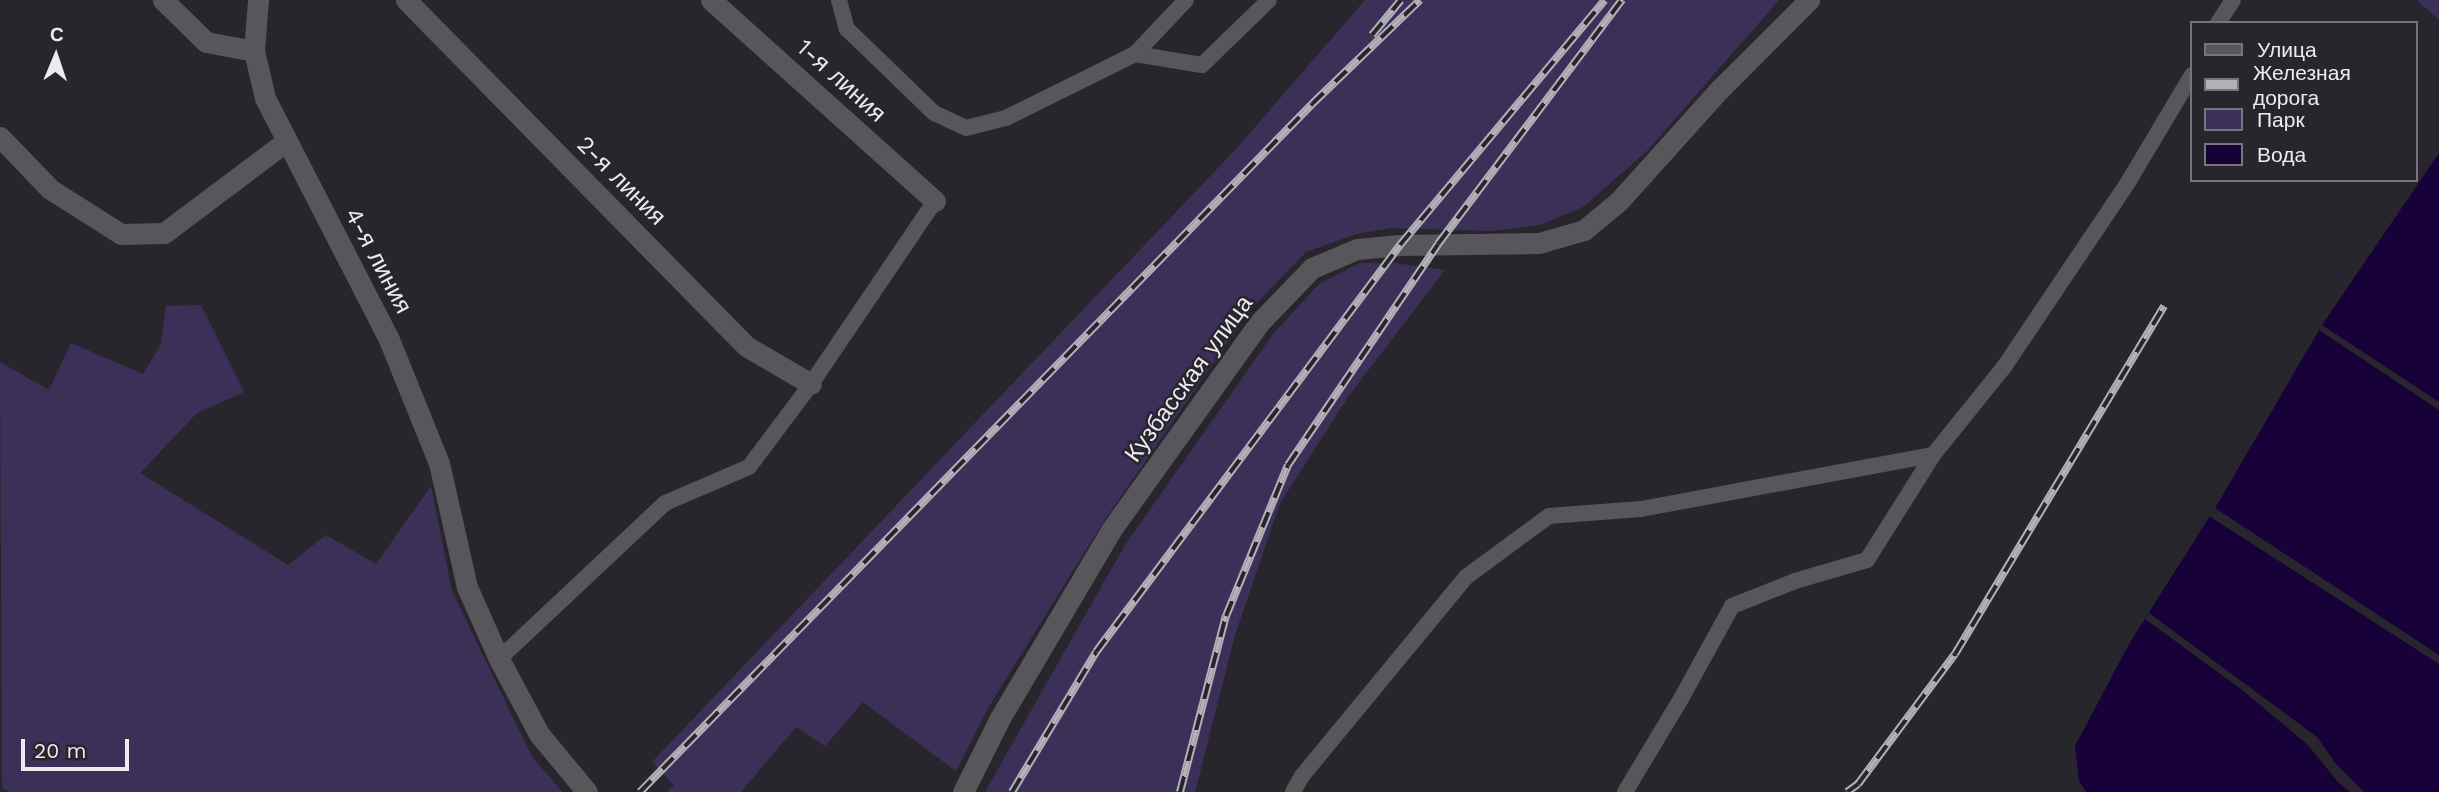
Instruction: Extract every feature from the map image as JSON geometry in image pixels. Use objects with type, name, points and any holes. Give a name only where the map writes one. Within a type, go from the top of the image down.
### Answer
[{"type":"street","points":[[163,0],[206,42],[254,51]]},
{"type":"street","name":"4-я линия","points":[[258,0],[254,51],[265,99],[388,337],[439,463],[467,587],[499,659],[539,734],[587,792]]},
{"type":"street","name":"2-я линия","points":[[406,0],[746,346],[811,384]]},
{"type":"street","name":"1-я линия","points":[[711,0],[935,201]]},
{"type":"street","name":"Кузбасская улица","points":[[963,792],[1000,718],[1111,530],[1259,323],[1312,268],[1357,249],[1400,245],[1539,243],[1584,230],[1619,201],[1720,89],[1809,0]]},
{"type":"street","points":[[0,137],[50,189],[121,234],[164,233],[285,142]]},
{"type":"lane","points":[[839,0],[847,29],[934,113],[966,128],[1006,118],[1135,54],[1186,0]]},
{"type":"lane","points":[[1135,54],[1202,65],[1269,0]]},
{"type":"lane","points":[[2219,21],[2233,0]]},
{"type":"lane","points":[[1625,792],[1732,606],[1796,581],[1867,560],[1933,455],[2004,367],[2127,184],[2190,78]]},
{"type":"lane","points":[[499,659],[665,503],[749,467],[811,384],[935,201]]},
{"type":"lane","points":[[1293,792],[1302,776],[1466,578],[1549,516],[1641,509],[1933,455]]},
{"type":"green space","points":[[1365,0],[1779,0],[1647,151],[1583,207],[1540,225],[1491,231],[1391,228],[1356,234],[1306,252],[1250,310],[1102,524],[988,708],[956,771],[863,702],[825,746],[796,727],[741,792],[667,792],[674,785],[652,762],[1237,148]]},
{"type":"green space","points":[[2418,0],[2439,0],[2439,20],[2418,1]]},
{"type":"green space","points":[[1360,263],[1394,263],[1445,270],[1350,394],[1280,503],[1235,635],[1195,792],[985,792],[1125,545],[1273,334],[1319,284]]},
{"type":"green space","points":[[201,305],[244,392],[197,413],[140,473],[288,565],[326,535],[376,564],[431,486],[452,591],[532,757],[563,792],[9,792],[2,787],[0,362],[49,390],[71,343],[143,374],[161,344],[166,306]]},
{"type":"water","points":[[2439,153],[2439,792],[2086,792],[2079,781],[2075,746],[2129,644],[2215,508],[2322,325]]},
{"type":"pier","points":[[2322,325],[2439,402],[2439,410],[2319,330]]},
{"type":"pier","points":[[2215,508],[2439,655],[2439,664],[2209,516]]},
{"type":"pier","points":[[2149,613],[2317,737],[2336,764],[2364,792],[2350,792],[2338,782],[2307,744],[2241,689],[2145,619]]},
{"type":"railway","points":[[1372,35],[1401,0]]},
{"type":"railway","points":[[640,792],[1312,104],[1420,0]]},
{"type":"railway","points":[[1012,792],[1096,652],[1400,245],[1605,0]]},
{"type":"railway","points":[[1180,792],[1226,616],[1288,465],[1438,244],[1622,0]]},
{"type":"railway","points":[[1847,792],[1858,784],[1955,654],[2164,306]]}]
